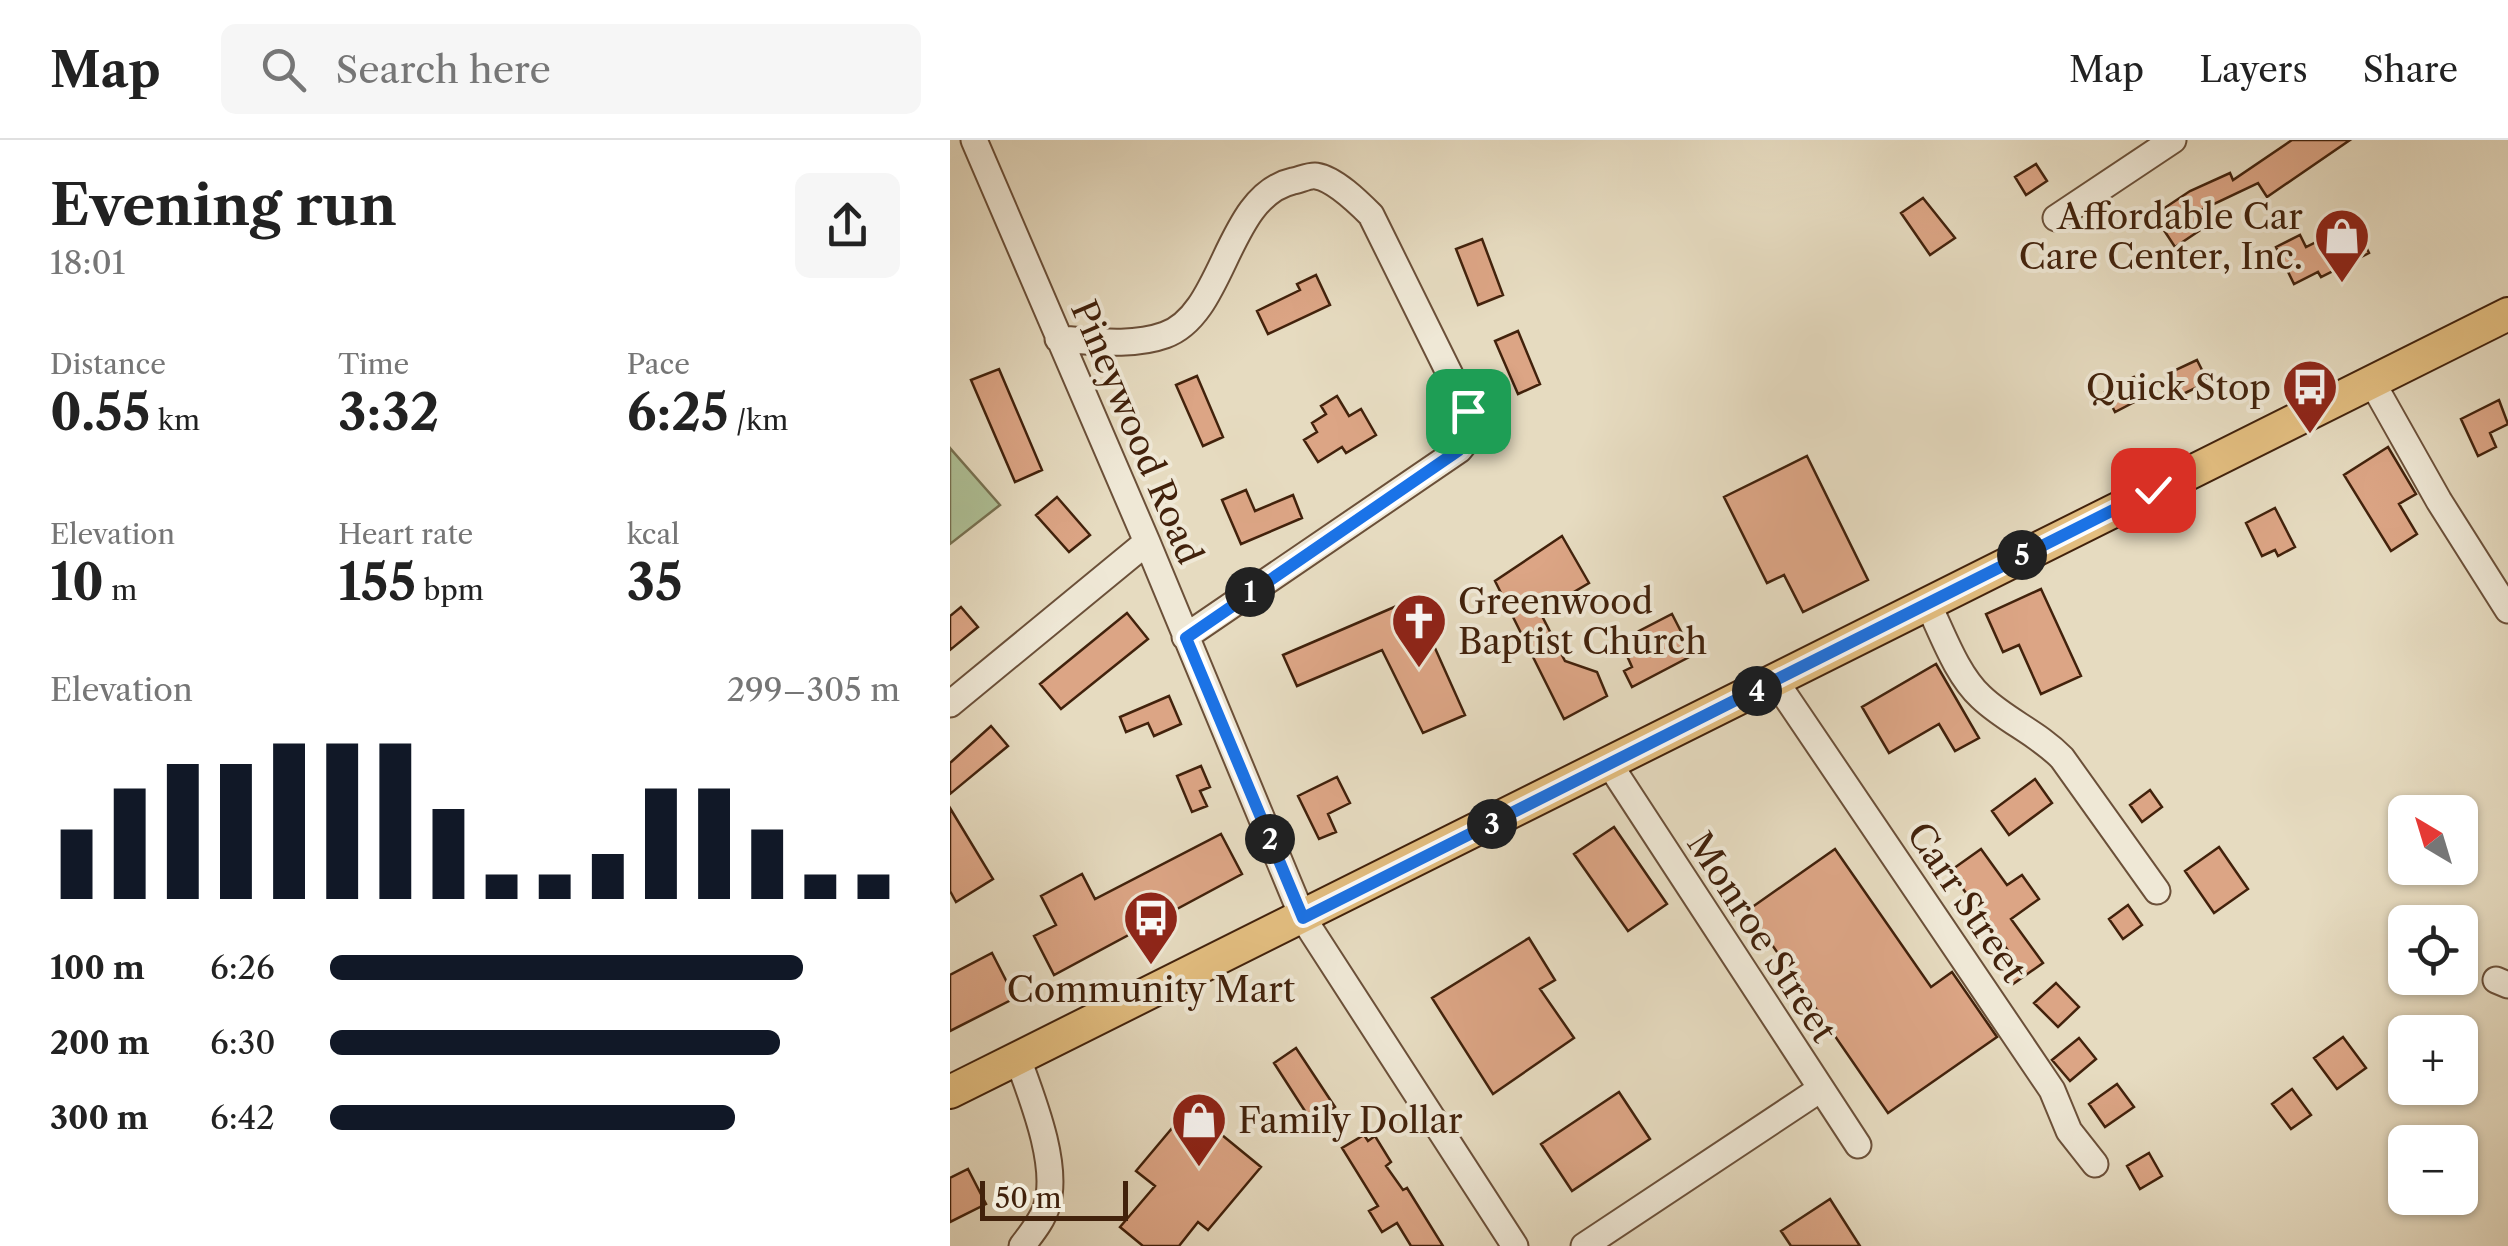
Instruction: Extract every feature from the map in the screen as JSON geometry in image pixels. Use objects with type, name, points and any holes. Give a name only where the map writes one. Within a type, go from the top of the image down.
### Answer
[{"type":"main road","points":[[950,1092],[2508,314]]},
{"type":"street","name":"Pineywood Road","points":[[974,140],[1303,918],[1515,1246]]},
{"type":"street","points":[[2056,218],[2158,144]]},
{"type":"street","points":[[1058,340],[1126,342],[1167,335],[1196,307],[1216,278],[1238,231],[1258,202],[1283,183],[1316,176],[1351,194],[1371,216],[1468,411],[1473,433],[1459,450],[1186,638]]},
{"type":"street","points":[[2372,382],[2439,501],[2508,610]]},
{"type":"street","points":[[950,704],[1147,542]]},
{"type":"street","points":[[1927,602],[1976,694],[2044,738],[2157,890]]},
{"type":"street","name":"Carr Street","points":[[1776,682],[2052,1090],[2069,1130],[2094,1164]]},
{"type":"street","name":"Monroe Street","points":[[1610,765],[1858,1146]]},
{"type":"street","points":[[1018,1059],[1037,1112],[1049,1169],[1048,1204],[1022,1246]]},
{"type":"street","points":[[1584,1246],[1819,1090]]},
{"type":"green space","points":[[950,448],[1000,505],[950,544]]},
{"type":"building","points":[[2292,140],[2350,140],[2267,197],[2258,183],[2199,211],[2208,225],[2175,247],[2154,215],[2190,191],[2230,173],[2233,180]]},
{"type":"building","points":[[2036,164],[2047,181],[2026,195],[2015,177]]},
{"type":"building","points":[[1923,198],[1955,238],[1930,255],[1901,213]]},
{"type":"building","points":[[2354,223],[2369,253],[2321,277],[2318,272],[2294,284],[2276,247],[2300,235],[2306,247]]},
{"type":"building","points":[[1482,239],[1503,295],[1478,305],[1456,249]]},
{"type":"building","points":[[1316,275],[1330,305],[1268,334],[1257,311],[1300,290],[1297,284]]},
{"type":"building","points":[[1518,331],[1540,384],[1518,394],[1495,341]]},
{"type":"building","points":[[2197,360],[2208,382],[2179,396],[2169,373]]},
{"type":"building","points":[[999,369],[1042,470],[1015,482],[971,380]]},
{"type":"building","points":[[1197,376],[1223,437],[1203,446],[1176,385]]},
{"type":"building","points":[[2134,377],[2144,397],[2115,412],[2105,392]]},
{"type":"building","points":[[1337,396],[1349,416],[1361,409],[1376,435],[1346,453],[1342,447],[1318,462],[1304,440],[1317,432],[1312,423],[1326,414],[1321,406]]},
{"type":"building","points":[[2499,400],[2508,424],[2490,433],[2496,447],[2478,456],[2461,419]]},
{"type":"building","points":[[2388,447],[2416,494],[2399,504],[2417,534],[2391,551],[2344,475]]},
{"type":"building","points":[[1807,456],[1868,580],[1803,612],[1784,575],[1767,583],[1724,497]]},
{"type":"building","points":[[1246,490],[1255,511],[1293,495],[1302,518],[1241,544],[1222,500]]},
{"type":"building","points":[[1057,497],[1090,535],[1069,552],[1036,515]]},
{"type":"building","points":[[2275,508],[2295,547],[2278,556],[2275,550],[2262,556],[2246,523]]},
{"type":"building","points":[[1562,536],[1589,583],[1540,612],[1565,661],[1597,672],[1607,696],[1564,719],[1495,581]]},
{"type":"building","points":[[2041,589],[2081,676],[2041,694],[2019,645],[2003,652],[1986,614]]},
{"type":"building","name":"Greenwood Baptist Church","points":[[1413,599],[1465,715],[1423,733],[1382,650],[1297,686],[1283,655]]},
{"type":"building","points":[[961,607],[978,627],[950,650],[950,616]]},
{"type":"building","points":[[1127,613],[1148,639],[1061,709],[1040,684]]},
{"type":"building","points":[[1672,614],[1693,655],[1632,687],[1624,671],[1632,667],[1628,658],[1648,648],[1639,631]]},
{"type":"building","points":[[1936,664],[1979,738],[1955,751],[1939,724],[1889,753],[1862,707]]},
{"type":"building","points":[[1169,696],[1181,724],[1154,736],[1148,723],[1126,732],[1120,717]]},
{"type":"building","points":[[991,726],[1008,746],[950,794],[950,763]]},
{"type":"building","points":[[1201,766],[1210,787],[1200,791],[1207,806],[1192,812],[1177,776]]},
{"type":"building","points":[[1337,777],[1350,803],[1328,814],[1336,832],[1319,839],[1298,796]]},
{"type":"building","points":[[2035,779],[2052,803],[2009,835],[1992,811]]},
{"type":"building","points":[[2150,790],[2162,807],[2142,822],[2130,805]]},
{"type":"building","points":[[950,808],[993,879],[956,902],[950,891]]},
{"type":"building","points":[[1614,827],[1667,904],[1628,931],[1574,854]]},
{"type":"building","points":[[1221,834],[1242,874],[1054,975],[1034,936],[1056,925],[1041,896],[1082,874],[1095,899]]},
{"type":"building","points":[[2219,847],[2248,889],[2214,913],[2185,871]]},
{"type":"building","points":[[1835,849],[1931,987],[1952,972],[1997,1037],[1888,1113],[1748,910]]},
{"type":"building","points":[[1981,849],[2007,885],[2022,875],[2039,899],[2011,919],[2043,963],[2013,984],[1997,961],[2009,952],[1950,871]]},
{"type":"building","points":[[2128,905],[2142,925],[2123,939],[2109,919]]},
{"type":"building","points":[[1529,938],[1555,980],[1540,989],[1574,1038],[1493,1094],[1432,998]]},
{"type":"building","points":[[992,953],[1015,998],[950,1031],[950,975]]},
{"type":"building","points":[[2056,983],[2079,1007],[2058,1027],[2034,1003]]},
{"type":"building","points":[[2343,1037],[2366,1068],[2337,1089],[2314,1058]]},
{"type":"building","points":[[2079,1038],[2096,1059],[2070,1081],[2052,1060]]},
{"type":"building","points":[[1296,1048],[1335,1107],[1312,1122],[1274,1063]]},
{"type":"building","points":[[2117,1084],[2134,1107],[2105,1127],[2089,1104]]},
{"type":"building","points":[[2292,1089],[2311,1115],[2291,1129],[2272,1104]]},
{"type":"building","points":[[1619,1092],[1650,1139],[1572,1191],[1541,1144]]},
{"type":"building","name":"Family Dollar","points":[[1189,1108],[1261,1167],[1208,1230],[1198,1222],[1179,1246],[1143,1246],[1120,1227],[1155,1186],[1136,1171]]},
{"type":"building","points":[[1364,1135],[1368,1141],[1375,1136],[1391,1162],[1386,1166],[1403,1190],[1407,1188],[1443,1246],[1411,1246],[1397,1223],[1382,1232],[1369,1211],[1378,1206],[1342,1148]]},
{"type":"building","points":[[2149,1153],[2162,1176],[2140,1189],[2127,1166]]},
{"type":"building","points":[[968,1169],[986,1204],[950,1222],[950,1178]]},
{"type":"building","points":[[1830,1199],[1860,1246],[1791,1246],[1781,1231]]},
{"type":"place","name":"Affordable Car Care Center, Inc.","points":[[2342,285]]},
{"type":"place","name":"Quick Stop","points":[[2310,436]]},
{"type":"place","name":"Greenwood Baptist Church","points":[[1419,670]]},
{"type":"place","name":"Community Mart","points":[[1151,967]]},
{"type":"place","name":"Family Dollar","points":[[1199,1169]]},
{"type":"route","points":[[1468,411],[1473,433],[1459,450],[1186,638],[1303,918],[2153,490]]}]
